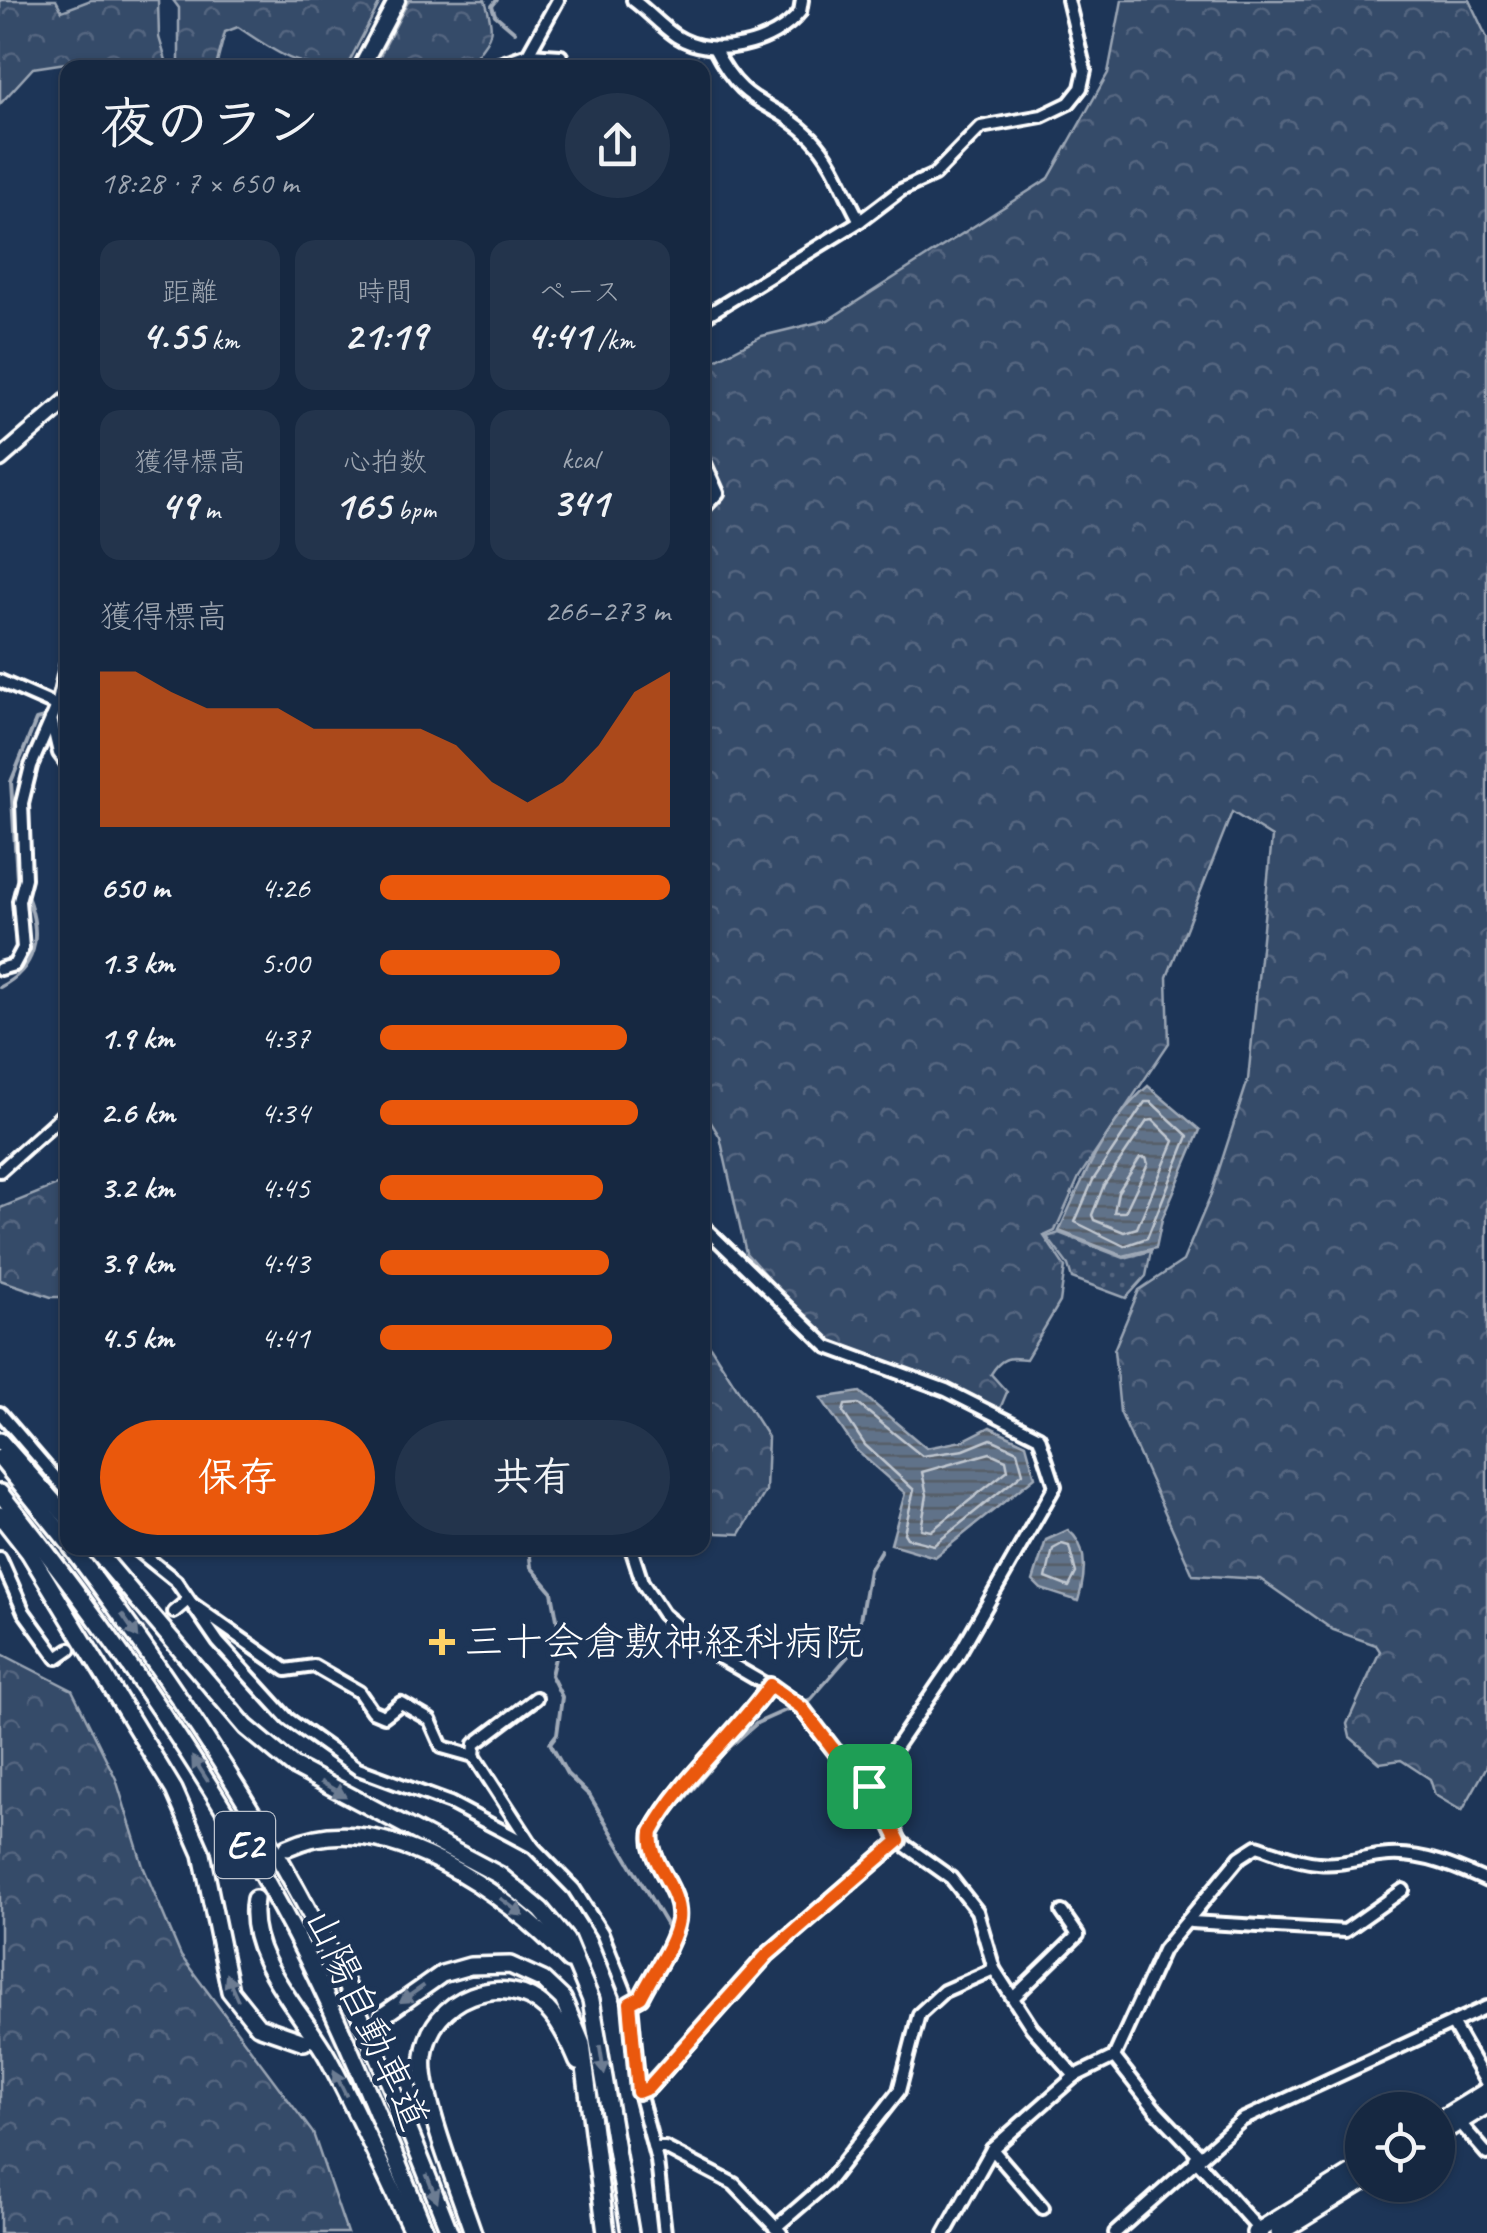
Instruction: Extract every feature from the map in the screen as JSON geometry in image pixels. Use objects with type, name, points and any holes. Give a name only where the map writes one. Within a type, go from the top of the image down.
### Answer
[{"type":"highway","points":[[0,1441],[60,1509]]},
{"type":"highway","name":"山陽自動車道","points":[[0,1458],[60,1533]]},
{"type":"highway","name":"山陽自動車道","points":[[0,1493],[134,1670],[256,1862],[336,2018],[426,2233]]},
{"type":"highway","points":[[0,1515],[93,1654],[174,1790],[202,1854],[230,1991],[258,2026],[304,2042]]},
{"type":"highway","name":"山陽自動車道","points":[[77,1555],[184,1703],[300,1895],[382,2062],[450,2233]]},
{"type":"highway","points":[[100,1555],[246,1727],[294,1766],[499,1875],[542,1910],[566,1940],[591,2000],[630,2233]]},
{"type":"highway","points":[[288,1847],[314,1835],[354,1834],[426,1857],[512,1905],[575,1967]]},
{"type":"highway","points":[[255,1899],[252,1916],[270,1967],[328,2058],[413,2233]]},
{"type":"highway","points":[[384,2015],[442,1974],[470,1966],[510,1964],[543,1980],[563,1999],[582,2044],[582,2070],[606,2233]]},
{"type":"highway","points":[[473,2233],[428,2090],[424,2056],[441,2015],[466,1996],[496,1990],[531,1998],[548,2010],[582,2070]]},
{"type":"highway","points":[[1455,2113],[1487,2088]]},
{"type":"highway","points":[[1455,2116],[1487,2105]]},
{"type":"highway","points":[[1259,2232],[1345,2178]]},
{"type":"highway","points":[[1279,2233],[1345,2192]]},
{"type":"main road","points":[[364,60],[396,0]]},
{"type":"main road","points":[[0,458],[60,407]]},
{"type":"street","points":[[528,54],[558,0]]},
{"type":"street","points":[[633,0],[675,36],[714,48],[754,42],[779,30],[800,12],[802,0]]},
{"type":"street","points":[[710,313],[860,221],[901,190],[943,169],[966,137],[980,126],[1052,113],[1076,97],[1085,70],[1068,0]]},
{"type":"street","points":[[714,48],[740,91],[811,138],[842,181],[860,221]]},
{"type":"street","points":[[511,60],[528,54],[560,56],[559,60]]},
{"type":"street","points":[[710,475],[718,493],[710,502]]},
{"type":"street","points":[[0,681],[54,713]]},
{"type":"street","points":[[0,969],[14,966],[24,948],[19,901],[26,878],[22,803],[31,766],[60,689]]},
{"type":"street","points":[[54,713],[60,754]]},
{"type":"street","points":[[0,1170],[60,1117]]},
{"type":"street","points":[[710,1233],[828,1347],[946,1390],[1039,1437],[1044,1445],[1055,1486],[966,1643],[869,1786]]},
{"type":"street","points":[[0,1413],[60,1483]]},
{"type":"street","points":[[144,1555],[176,1581],[218,1642],[288,1718],[358,1769],[450,1804],[533,1847]]},
{"type":"street","points":[[632,1555],[642,1582],[663,1614],[705,1649],[799,1705],[847,1767],[869,1786],[899,1841],[951,1878],[977,1911],[994,1968],[1032,2028],[1076,2076]]},
{"type":"street","points":[[0,1558],[24,1612],[57,1658],[70,1648]]},
{"type":"street","points":[[174,1612],[187,1601]]},
{"type":"street","points":[[187,1601],[201,1606],[286,1670],[314,1666],[359,1692],[372,1711],[384,1716],[400,1703],[430,1720],[442,1747],[474,1756]]},
{"type":"street","points":[[634,2002],[675,1928],[678,1908],[653,1854],[652,1832],[719,1740],[750,1713],[770,1685]]},
{"type":"street","points":[[536,1698],[474,1744],[474,1756],[533,1847],[574,1889],[602,1932],[634,2002],[643,2091],[659,2148],[665,2233]]},
{"type":"street","points":[[643,2091],[767,1955],[899,1841]]},
{"type":"street","points":[[945,2233],[992,2149],[1076,2076],[1114,2057],[1163,1950],[1240,1857],[1257,1846],[1318,1864],[1358,1862],[1390,1854],[1450,1864],[1487,1881]]},
{"type":"street","points":[[1190,1922],[1345,1931],[1403,1890]]},
{"type":"street","points":[[1013,1998],[1078,1935],[1062,1912]]},
{"type":"street","points":[[659,2148],[734,2184],[778,2230],[827,2183],[899,2091],[919,2014],[944,1991],[994,1968]]},
{"type":"street","points":[[1115,2233],[1242,2120],[1487,2007]]},
{"type":"street","points":[[1452,2023],[1487,2088]]},
{"type":"street","points":[[1114,2057],[1259,2232]]},
{"type":"street","points":[[1455,2124],[1487,2154]]},
{"type":"street","points":[[992,2149],[1043,2208]]},
{"type":"green space","points":[[0,0],[56,0],[62,11],[91,0],[158,0],[159,37],[166,60],[60,60],[60,64],[33,68],[0,104]]},
{"type":"green space","points":[[173,0],[381,0],[350,60],[294,60],[238,27],[225,32],[218,60],[179,60],[179,8]]},
{"type":"green space","points":[[409,0],[485,0],[490,34],[473,60],[378,60]]},
{"type":"green space","points":[[1122,0],[1469,0],[1487,38],[1487,1766],[1462,1811],[1435,1795],[1430,1779],[1401,1760],[1380,1763],[1350,1737],[1347,1724],[1380,1651],[1376,1645],[1333,1630],[1260,1579],[1193,1575],[1120,1412],[1114,1350],[1139,1290],[1183,1261],[1210,1197],[1248,1080],[1272,837],[1232,812],[1167,977],[1169,1043],[1079,1177],[1055,1231],[1044,1236],[1065,1267],[1060,1302],[1026,1359],[1005,1360],[991,1374],[1007,1392],[999,1411],[947,1385],[849,1351],[813,1329],[746,1253],[720,1137],[710,1121],[710,363],[762,336],[828,320],[1049,178],[1108,73]]},
{"type":"green space","points":[[60,1184],[60,1297],[0,1280],[0,1208]]},
{"type":"green space","points":[[1059,1233],[1124,1258],[1151,1251],[1146,1276],[1126,1298],[1072,1278],[1068,1265],[1047,1237]]},
{"type":"green space","points":[[710,1346],[768,1437],[766,1491],[740,1534],[717,1533],[710,1526]]},
{"type":"green space","points":[[0,1653],[72,1690],[116,1779],[143,1866],[181,1956],[313,2133],[347,2233],[0,2233]]},
{"type":"water","points":[[1148,1086],[1200,1130],[1162,1219],[1156,1248],[1123,1256],[1059,1231],[1107,1135]]},
{"type":"water","points":[[860,1392],[926,1448],[962,1441],[990,1427],[1026,1444],[1035,1477],[935,1557],[891,1544],[905,1493],[857,1451],[821,1398]]},
{"type":"water","points":[[1068,1530],[1083,1554],[1084,1573],[1078,1601],[1041,1589],[1033,1581],[1046,1540]]},
{"type":"waterway","points":[[497,0],[492,6],[495,15],[515,32]]},
{"type":"waterway","points":[[17,878],[11,782],[36,720],[60,714]]},
{"type":"waterway","points":[[0,987],[22,970],[33,949],[34,924],[27,896]]},
{"type":"waterway","points":[[682,1923],[682,1900],[662,1854],[658,1830],[725,1751],[757,1723],[811,1699],[855,1648],[869,1570],[881,1550]]},
{"type":"waterway","points":[[530,1555],[531,1567],[552,1592],[560,1636],[551,1675],[562,1697],[557,1734],[550,1743],[567,1774],[590,1796],[670,1931]]},
{"type":"waterway","points":[[635,1995],[655,1955],[663,1950]]},
{"type":"waterway","points":[[639,2044],[647,2096],[664,2155],[693,2168]]},
{"type":"waterway","points":[[706,2175],[726,2186],[771,2233]]},
{"type":"tunnel","points":[[70,1649],[145,1630],[174,1612]]},
{"type":"tunnel","points":[[255,1899],[270,1865],[287,1848]]},
{"type":"tunnel","points":[[308,2041],[346,2034],[384,2015]]},
{"type":"place","name":"三十会倉敷神経科病院","points":[[442,1642]]},
{"type":"route","points":[[770,1685],[802,1708],[847,1767],[869,1786],[899,1841],[767,1955],[648,2088],[638,2092],[630,2003],[641,1997],[678,1918],[676,1898],[650,1845],[656,1822],[698,1774],[719,1740],[750,1713],[770,1685]]}]
